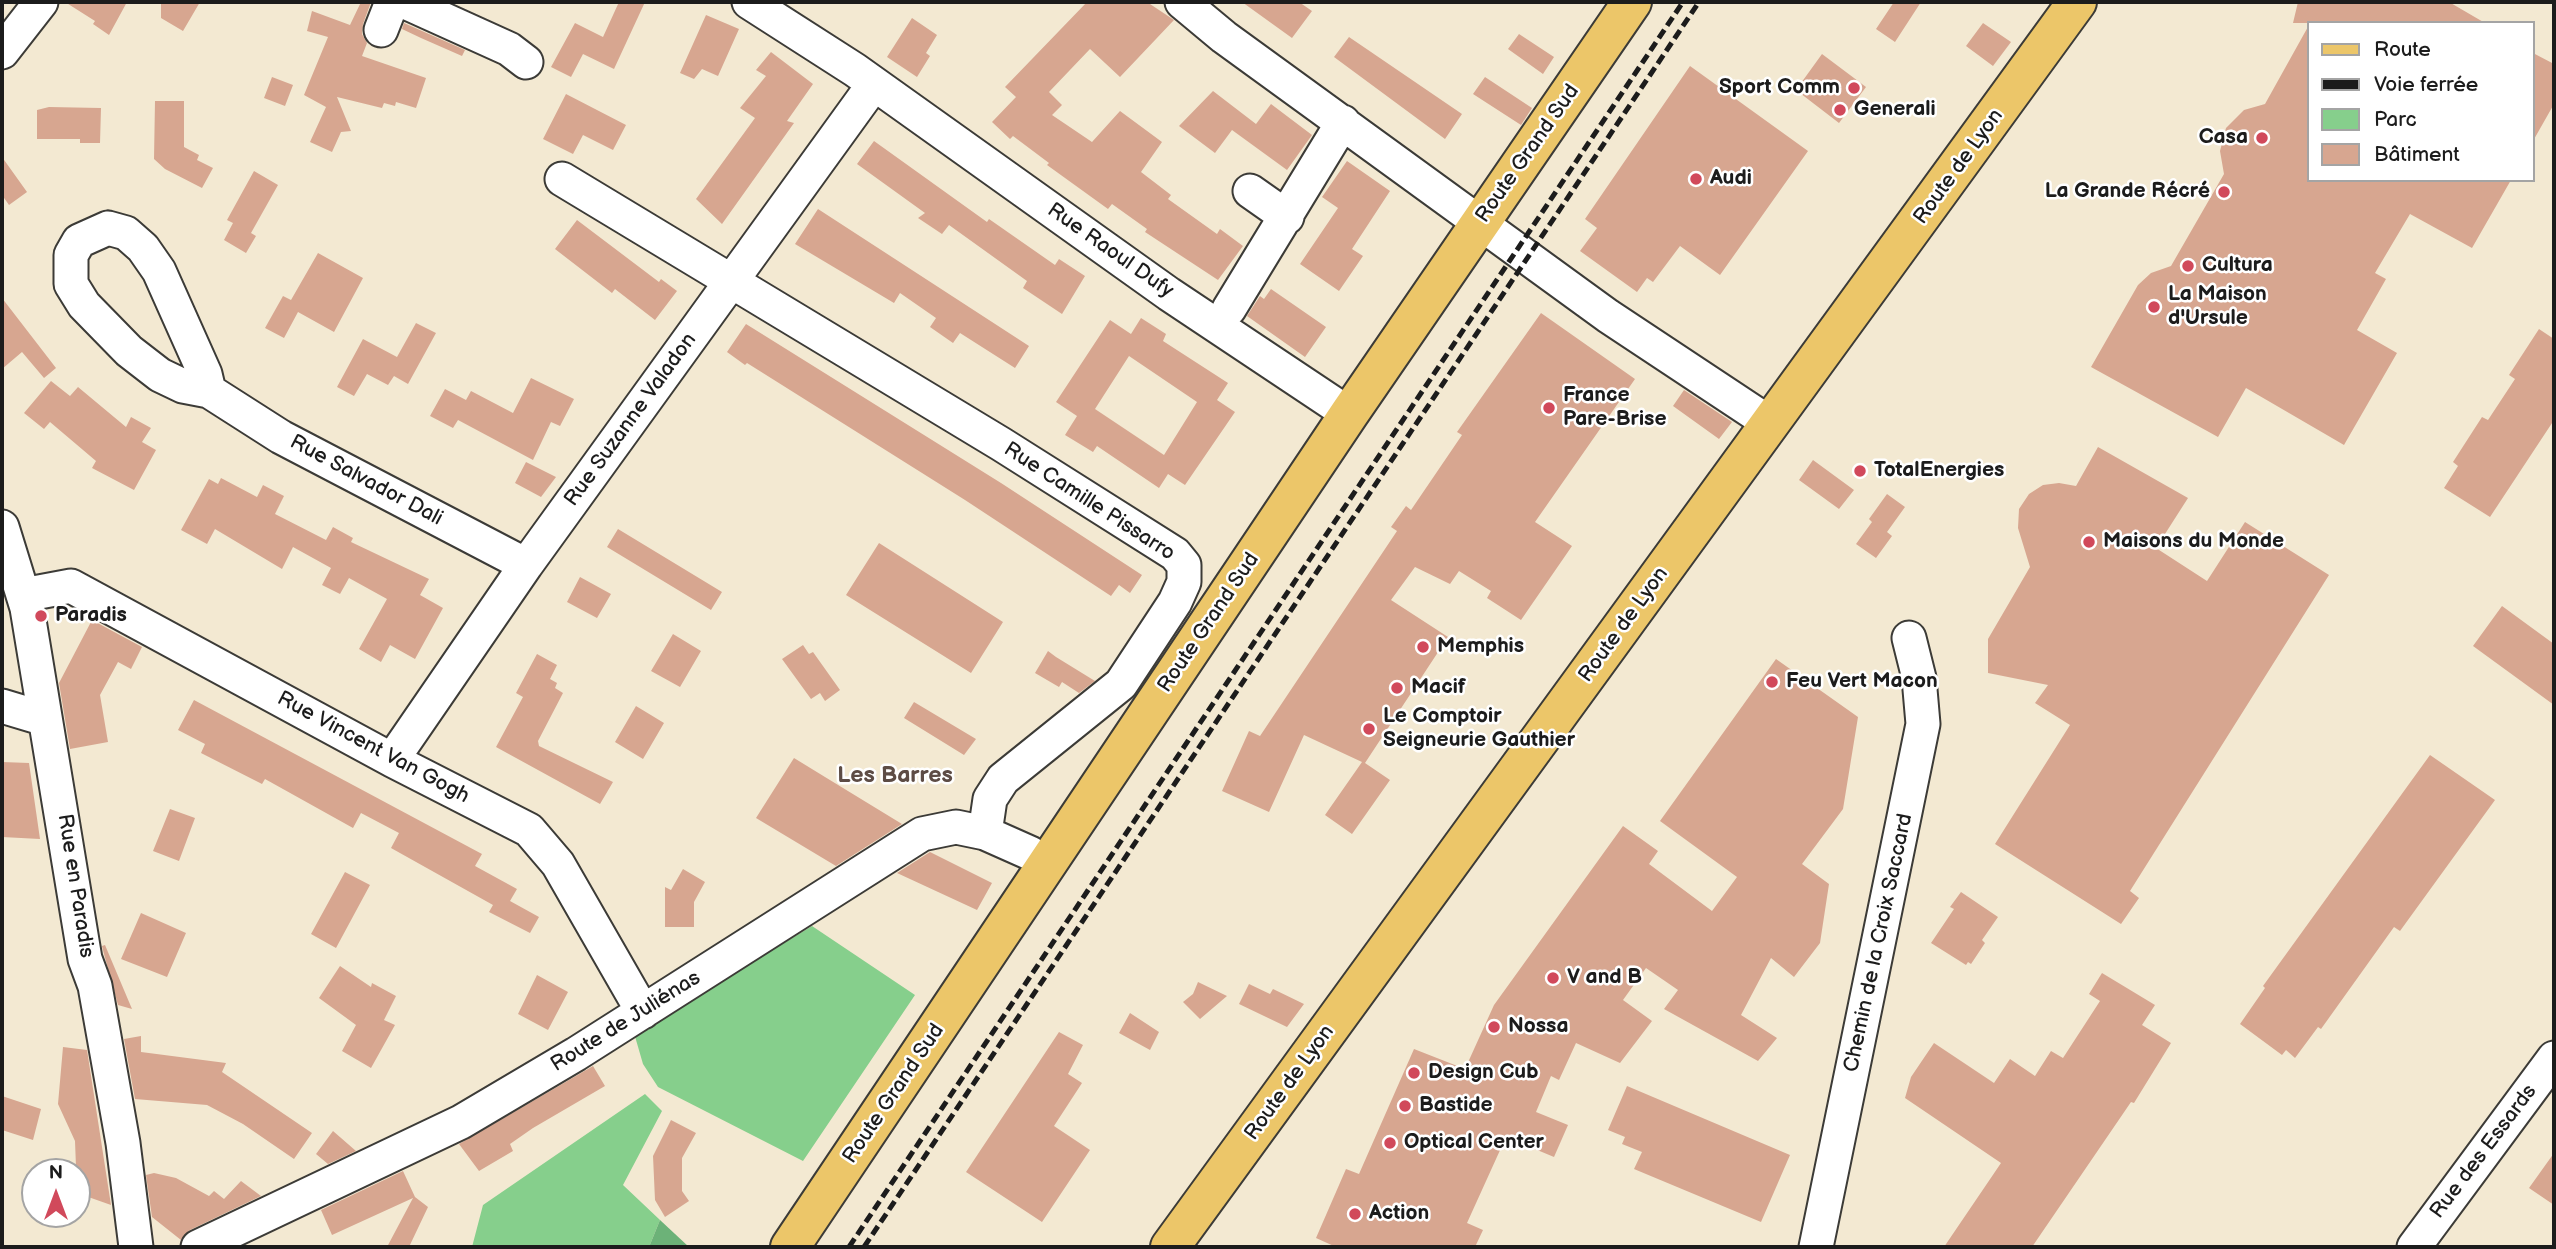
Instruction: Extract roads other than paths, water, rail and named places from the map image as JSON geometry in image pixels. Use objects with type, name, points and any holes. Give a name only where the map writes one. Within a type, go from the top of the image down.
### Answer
[{"type":"main road","name":"Route Grand Sud","points":[[790,1247],[1349,414],[1632,2]]},
{"type":"main road","name":"Route de Lyon","points":[[1170,1247],[2077,2]]},
{"type":"street","points":[[2,52],[41,2]]},
{"type":"street","points":[[405,2],[509,49],[526,62]]},
{"type":"street","name":"Rue Raoul Dufy","points":[[749,2],[874,83],[1169,294],[1349,414]]},
{"type":"street","points":[[1182,2],[1224,37],[1608,316],[1771,424]]},
{"type":"street","name":"Rue Suzanne Valadon","points":[[392,760],[526,565],[874,83]]},
{"type":"street","points":[[1229,309],[1343,122]]},
{"type":"street","points":[[562,178],[732,280]]},
{"type":"street","points":[[1250,191],[1287,217]]},
{"type":"street","name":"Rue Salvador Dali","points":[[209,391],[205,374],[159,271],[143,248],[126,233],[108,228],[79,242],[71,255],[68,270],[71,284],[84,306],[129,351],[160,375],[183,386],[209,391],[281,437],[526,565]]},
{"type":"street","name":"Rue Camille Pissarro","points":[[732,280],[1175,554],[1184,565],[1184,582],[1175,602],[1121,684],[1003,779],[990,799],[985,833]]},
{"type":"street","name":"Rue en Paradis","points":[[2,527],[23,595],[85,960],[95,986],[123,1143],[136,1247]]},
{"type":"street","name":"Rue Vincent Van Gogh","points":[[23,595],[71,586],[392,760],[529,830],[541,840],[643,1012]]},
{"type":"street","name":"Chemin de la Croix Saccard","points":[[1816,1247],[1923,724],[1919,678],[1909,638]]},
{"type":"street","points":[[2,706],[45,719]]},
{"type":"street","name":"Route de Juliénas","points":[[198,1247],[461,1122],[643,1012],[922,834],[956,827],[985,833],[1030,853],[1046,865]]},
{"type":"street","name":"Rue des Essards","points":[[2414,1247],[2554,1058]]},
{"type":"railway","points":[[849,1247],[1683,2]]},
{"type":"railway","points":[[864,1247],[1699,2]]},
{"type":"place","name":"Sport Comm","points":[[1854,88]]},
{"type":"place","name":"Generali","points":[[1840,110]]},
{"type":"place","name":"Casa","points":[[2262,138]]},
{"type":"place","name":"Audi","points":[[1696,179]]},
{"type":"place","name":"La Grande Récré","points":[[2224,192]]},
{"type":"place","name":"Cultura","points":[[2188,266]]},
{"type":"place","name":"La Maison d'Ursule","points":[[2154,307]]},
{"type":"place","name":"France Pare-Brise","points":[[1549,408]]},
{"type":"place","name":"TotalEnergies","points":[[1860,471]]},
{"type":"place","name":"Maisons du Monde","points":[[2089,542]]},
{"type":"place","name":"Paradis","points":[[41,616]]},
{"type":"place","name":"Memphis","points":[[1423,647]]},
{"type":"place","name":"Feu Vert Macon","points":[[1772,682]]},
{"type":"place","name":"Macif","points":[[1397,688]]},
{"type":"place","name":"Le Comptoir Seigneurie Gauthier","points":[[1369,729]]},
{"type":"place","name":"V and B","points":[[1553,978]]},
{"type":"place","name":"Nossa","points":[[1494,1027]]},
{"type":"place","name":"Design Cub","points":[[1414,1073]]},
{"type":"place","name":"Bastide","points":[[1405,1106]]},
{"type":"place","name":"Optical Center","points":[[1390,1143]]},
{"type":"place","name":"Action","points":[[1355,1214]]},
{"type":"district","name":"Les Barres","points":[[895,776]]}]
